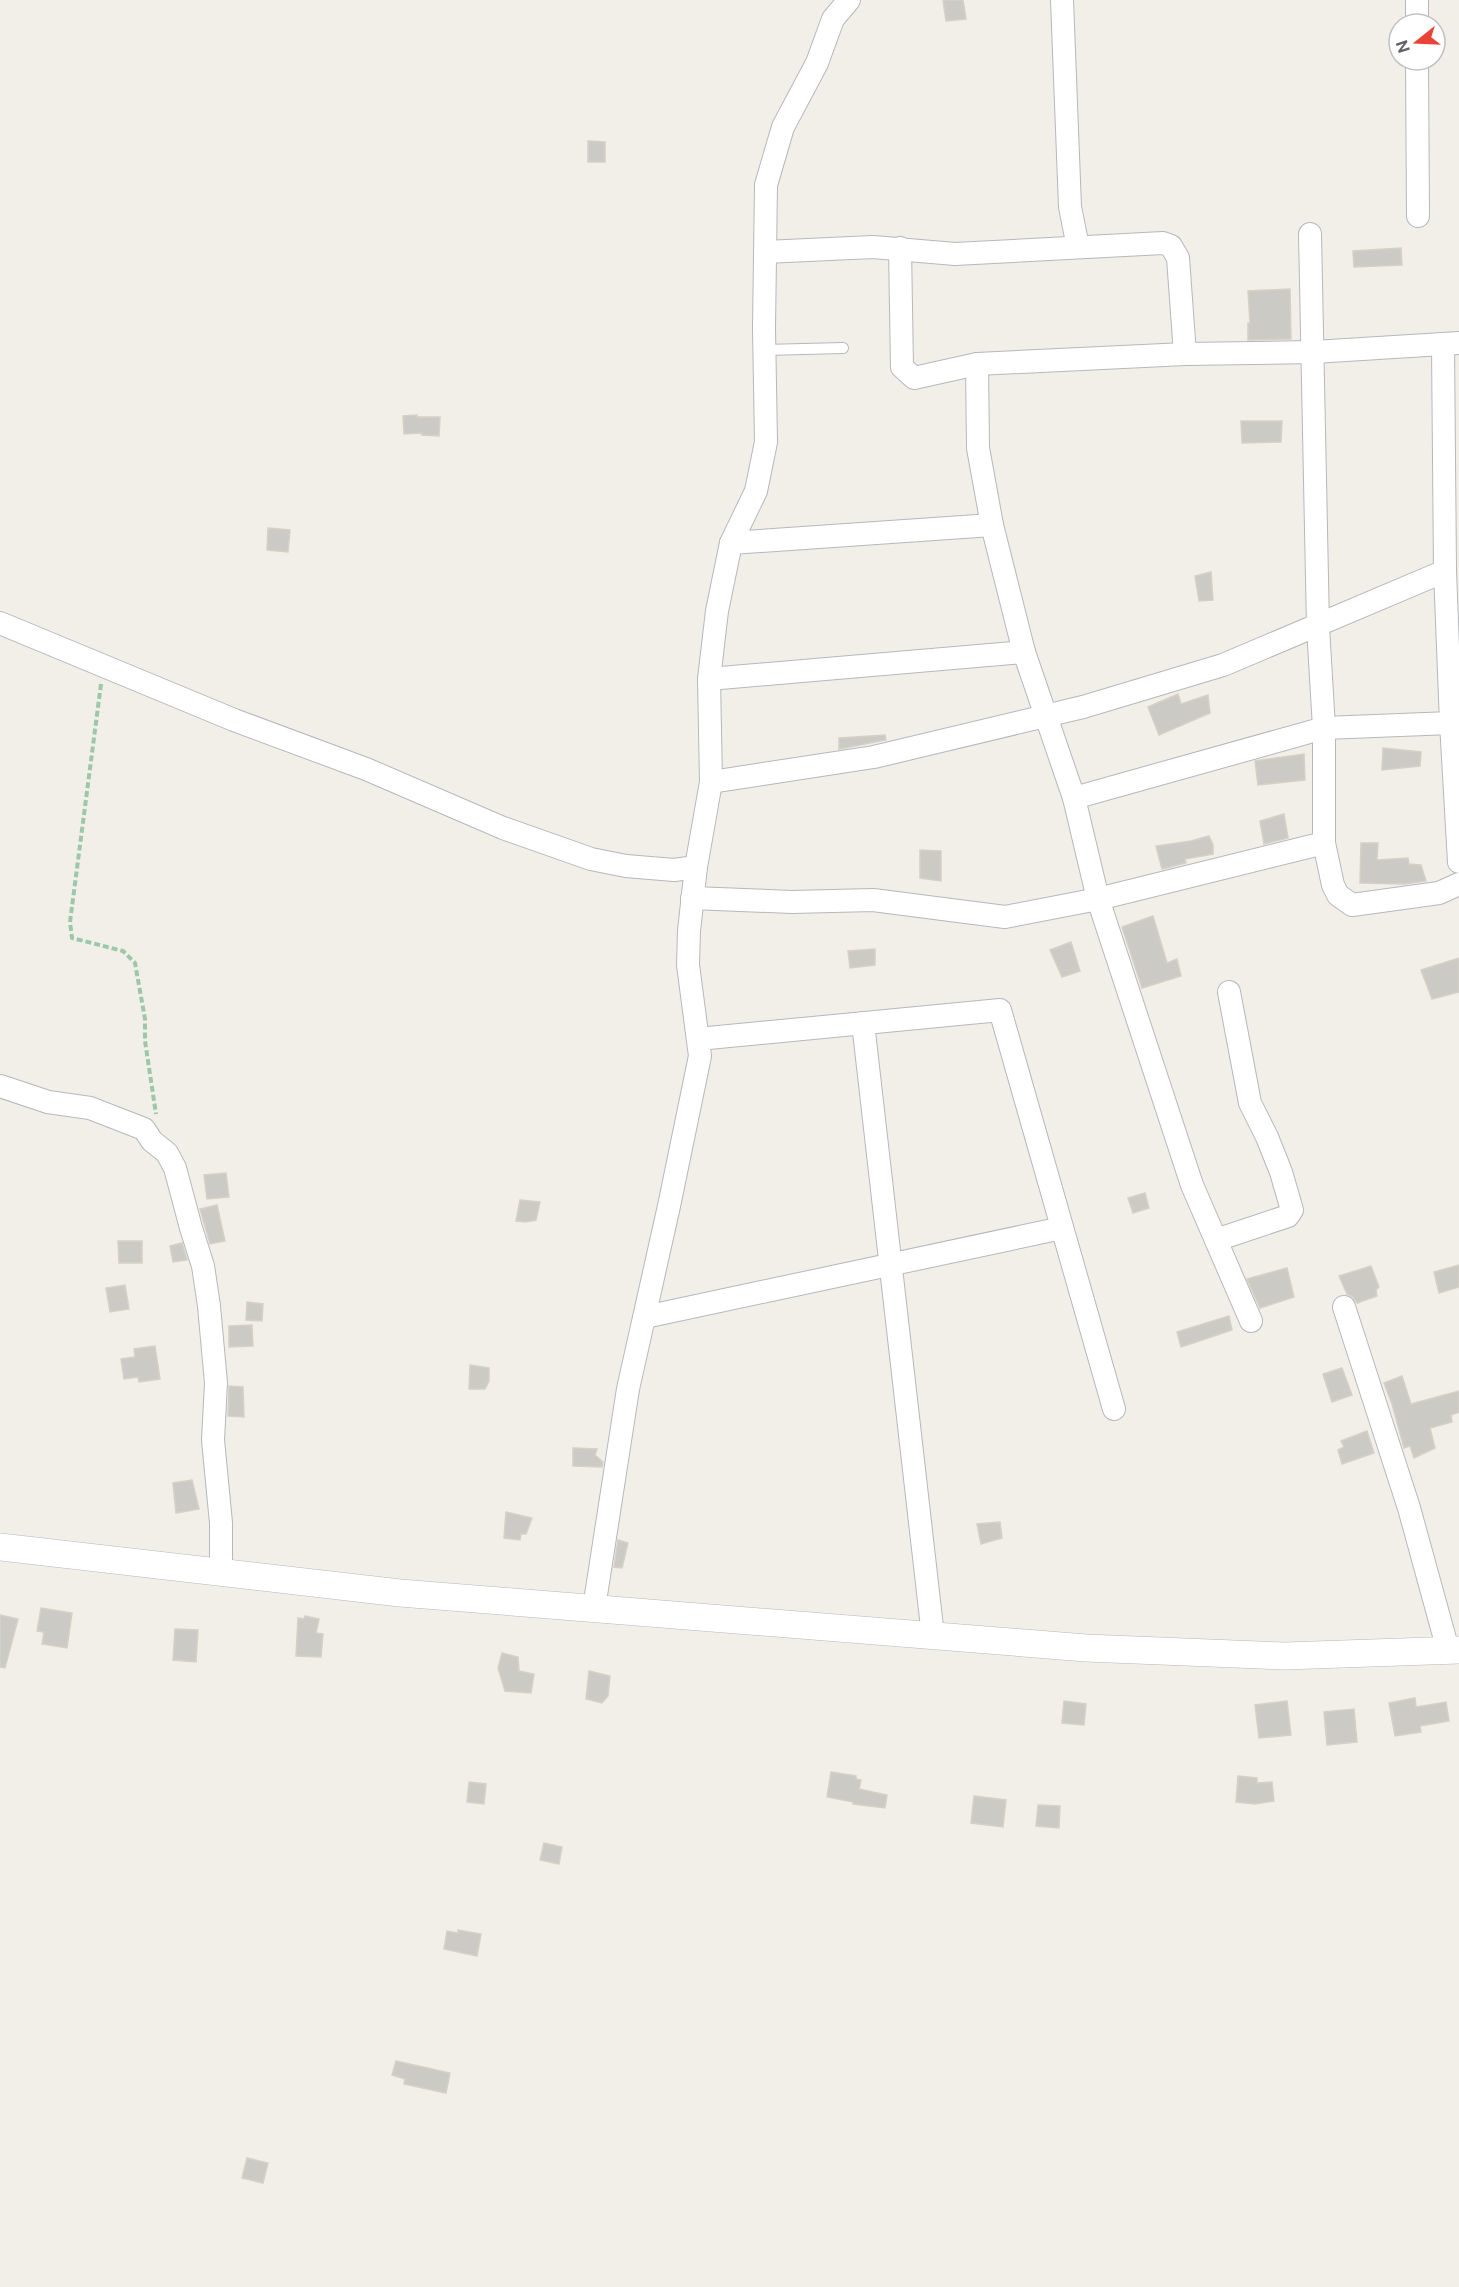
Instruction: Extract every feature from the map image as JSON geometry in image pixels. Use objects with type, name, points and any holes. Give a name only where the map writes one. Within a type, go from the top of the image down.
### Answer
[{"type":"street","points":[[594,1608],[628,1389],[700,1056],[688,965],[696,867],[711,782],[709,679],[717,611],[730,543],[756,491],[766,442],[764,350],[766,185],[783,127],[817,63],[833,19],[849,0]]},
{"type":"street","points":[[1062,0],[1070,207],[1078,247]]},
{"type":"street","points":[[1417,72],[1418,216]]},
{"type":"street","points":[[1310,234],[1318,627],[1324,728],[1324,843],[1333,885],[1338,896],[1352,905],[1439,893],[1459,884]]},
{"type":"street","points":[[765,252],[805,252],[873,247],[955,254],[1163,243],[1171,246],[1178,258],[1185,354]]},
{"type":"street","points":[[900,248],[902,367],[914,378],[977,364],[1057,362],[1185,354],[1314,352],[1451,344],[1445,571],[1459,862]]},
{"type":"street","points":[[977,364],[978,448],[992,525],[1024,652],[1074,798],[1098,899],[1192,1185],[1251,1321]]},
{"type":"street","points":[[730,543],[992,525]]},
{"type":"street","points":[[711,782],[874,757],[1083,707],[1223,665],[1318,627],[1445,571]]},
{"type":"street","points":[[0,623],[234,720],[366,769],[503,828],[591,859],[626,866],[674,870],[696,867]]},
{"type":"street","points":[[709,679],[1024,652]]},
{"type":"street","points":[[1074,798],[1324,728],[1451,723]]},
{"type":"street","points":[[693,898],[792,902],[873,900],[1005,917],[1098,899],[1324,843]]},
{"type":"street","points":[[1216,1240],[1288,1216],[1292,1210],[1281,1172],[1250,1103],[1229,992]]},
{"type":"street","points":[[698,1039],[1000,1010],[1114,1409]]},
{"type":"street","points":[[863,1023],[933,1636]]},
{"type":"street","points":[[0,1086],[48,1102],[90,1108],[144,1129],[175,1168],[203,1266],[206,1286],[216,1383],[213,1440],[221,1523],[221,1573]]},
{"type":"street","points":[[645,1317],[1062,1228]]},
{"type":"street","points":[[0,1547],[400,1593],[1086,1647],[1285,1656],[1454,1650],[1344,1307]]},
{"type":"lane","points":[[764,350],[843,348]]},
{"type":"path","points":[[104,666],[70,922],[72,938],[123,951],[135,963],[145,1019],[145,1041],[161,1148]]},
{"type":"building","points":[[943,0],[963,0],[966,19],[946,21]]},
{"type":"building","points":[[588,141],[605,142],[605,162],[588,162]]},
{"type":"building","points":[[1401,248],[1402,265],[1354,267],[1353,251]]},
{"type":"building","points":[[1290,289],[1291,339],[1248,340],[1248,323],[1250,323],[1248,291]]},
{"type":"building","points":[[417,415],[417,417],[440,417],[439,436],[422,435],[422,433],[404,434],[403,416]]},
{"type":"building","points":[[1241,421],[1282,421],[1281,442],[1242,443]]},
{"type":"building","points":[[268,528],[290,530],[288,552],[267,550]]},
{"type":"building","points":[[1211,572],[1213,600],[1199,601],[1195,576]]},
{"type":"building","points":[[1178,694],[1181,704],[1208,695],[1210,713],[1159,735],[1148,707]]},
{"type":"building","points":[[885,735],[886,740],[839,749],[839,738]]},
{"type":"building","points":[[1383,748],[1421,752],[1420,766],[1382,770]]},
{"type":"building","points":[[1304,754],[1305,780],[1258,785],[1255,761]]},
{"type":"building","points":[[1284,814],[1288,838],[1264,844],[1260,821]]},
{"type":"building","points":[[1209,836],[1213,845],[1213,854],[1185,859],[1186,863],[1162,869],[1156,846]]},
{"type":"building","points":[[1361,843],[1378,843],[1377,860],[1408,858],[1409,864],[1421,865],[1426,881],[1405,884],[1360,883]]},
{"type":"building","points":[[920,850],[941,851],[941,881],[920,878]]},
{"type":"building","points":[[1153,916],[1167,963],[1177,959],[1181,976],[1142,988],[1122,927]]},
{"type":"building","points":[[1071,942],[1080,971],[1062,977],[1050,950]]},
{"type":"building","points":[[875,949],[875,965],[850,968],[848,951]]},
{"type":"building","points":[[1459,958],[1459,992],[1432,999],[1421,970]]},
{"type":"building","points":[[226,1173],[229,1197],[207,1199],[204,1175]]},
{"type":"building","points":[[1145,1193],[1149,1208],[1133,1213],[1128,1198]]},
{"type":"building","points":[[520,1200],[540,1202],[536,1220],[516,1221]]},
{"type":"building","points":[[217,1205],[225,1241],[210,1244],[200,1209]]},
{"type":"building","points":[[118,1241],[142,1241],[142,1263],[119,1263]]},
{"type":"building","points":[[182,1243],[187,1260],[173,1262],[170,1246]]},
{"type":"building","points":[[1459,1265],[1459,1287],[1439,1293],[1434,1272]]},
{"type":"building","points":[[1371,1266],[1379,1287],[1376,1290],[1377,1296],[1357,1303],[1347,1294],[1339,1276]]},
{"type":"building","points":[[1287,1268],[1294,1297],[1260,1308],[1247,1279]]},
{"type":"building","points":[[125,1285],[129,1309],[110,1312],[106,1288]]},
{"type":"building","points":[[247,1302],[263,1304],[262,1321],[246,1320]]},
{"type":"building","points":[[1229,1316],[1232,1330],[1181,1347],[1177,1332]]},
{"type":"building","points":[[252,1325],[253,1346],[229,1347],[229,1326]]},
{"type":"building","points":[[155,1346],[160,1379],[139,1382],[138,1377],[124,1379],[121,1359],[135,1357],[134,1349]]},
{"type":"building","points":[[470,1365],[489,1368],[489,1381],[485,1389],[469,1389]]},
{"type":"building","points":[[1342,1368],[1352,1395],[1332,1402],[1323,1374]]},
{"type":"building","points":[[1402,1376],[1411,1404],[1459,1391],[1459,1412],[1451,1415],[1452,1422],[1430,1428],[1435,1448],[1414,1458],[1410,1446],[1404,1448],[1384,1383]]},
{"type":"building","points":[[229,1386],[243,1387],[244,1417],[228,1416]]},
{"type":"building","points":[[1367,1431],[1374,1453],[1342,1464],[1338,1450],[1344,1447],[1341,1441]]},
{"type":"building","points":[[573,1448],[597,1449],[595,1455],[603,1462],[602,1467],[573,1466]]},
{"type":"building","points":[[192,1480],[199,1509],[176,1513],[173,1483]]},
{"type":"building","points":[[506,1512],[532,1518],[526,1534],[521,1534],[520,1540],[504,1538]]},
{"type":"building","points":[[1000,1522],[1002,1538],[981,1544],[977,1524]]},
{"type":"building","points":[[618,1540],[628,1543],[622,1568],[614,1567]]},
{"type":"building","points":[[41,1608],[72,1613],[67,1648],[42,1644],[44,1632],[37,1631]]},
{"type":"building","points":[[0,1615],[18,1619],[5,1668],[0,1667]]},
{"type":"building","points":[[305,1616],[319,1619],[316,1633],[323,1634],[321,1657],[296,1656],[298,1618],[304,1619]]},
{"type":"building","points":[[175,1629],[198,1630],[196,1662],[173,1660]]},
{"type":"building","points":[[502,1653],[518,1657],[519,1671],[534,1674],[531,1693],[505,1691],[498,1668]]},
{"type":"building","points":[[589,1671],[610,1676],[608,1696],[602,1703],[586,1699]]},
{"type":"building","points":[[1415,1698],[1416,1707],[1446,1702],[1449,1721],[1420,1726],[1421,1732],[1395,1736],[1389,1703]]},
{"type":"building","points":[[1064,1701],[1086,1704],[1084,1725],[1062,1723]]},
{"type":"building","points":[[1287,1701],[1291,1735],[1259,1738],[1255,1705]]},
{"type":"building","points":[[1354,1709],[1357,1742],[1327,1745],[1324,1712]]},
{"type":"building","points":[[831,1772],[856,1776],[856,1779],[861,1780],[859,1789],[887,1795],[885,1808],[853,1804],[853,1802],[827,1797]]},
{"type":"building","points":[[1238,1776],[1257,1778],[1257,1783],[1272,1782],[1274,1801],[1255,1804],[1236,1802]]},
{"type":"building","points":[[469,1782],[486,1784],[484,1804],[467,1802]]},
{"type":"building","points":[[974,1796],[1006,1800],[1003,1827],[971,1823]]},
{"type":"building","points":[[1038,1805],[1060,1806],[1059,1828],[1036,1826]]},
{"type":"building","points":[[544,1843],[562,1847],[559,1864],[540,1860]]},
{"type":"building","points":[[458,1930],[481,1934],[477,1956],[444,1949],[447,1931],[458,1933]]},
{"type":"building","points":[[396,2061],[450,2073],[446,2093],[404,2084],[405,2079],[392,2075]]},
{"type":"building","points":[[247,2158],[268,2163],[263,2183],[242,2178]]}]
